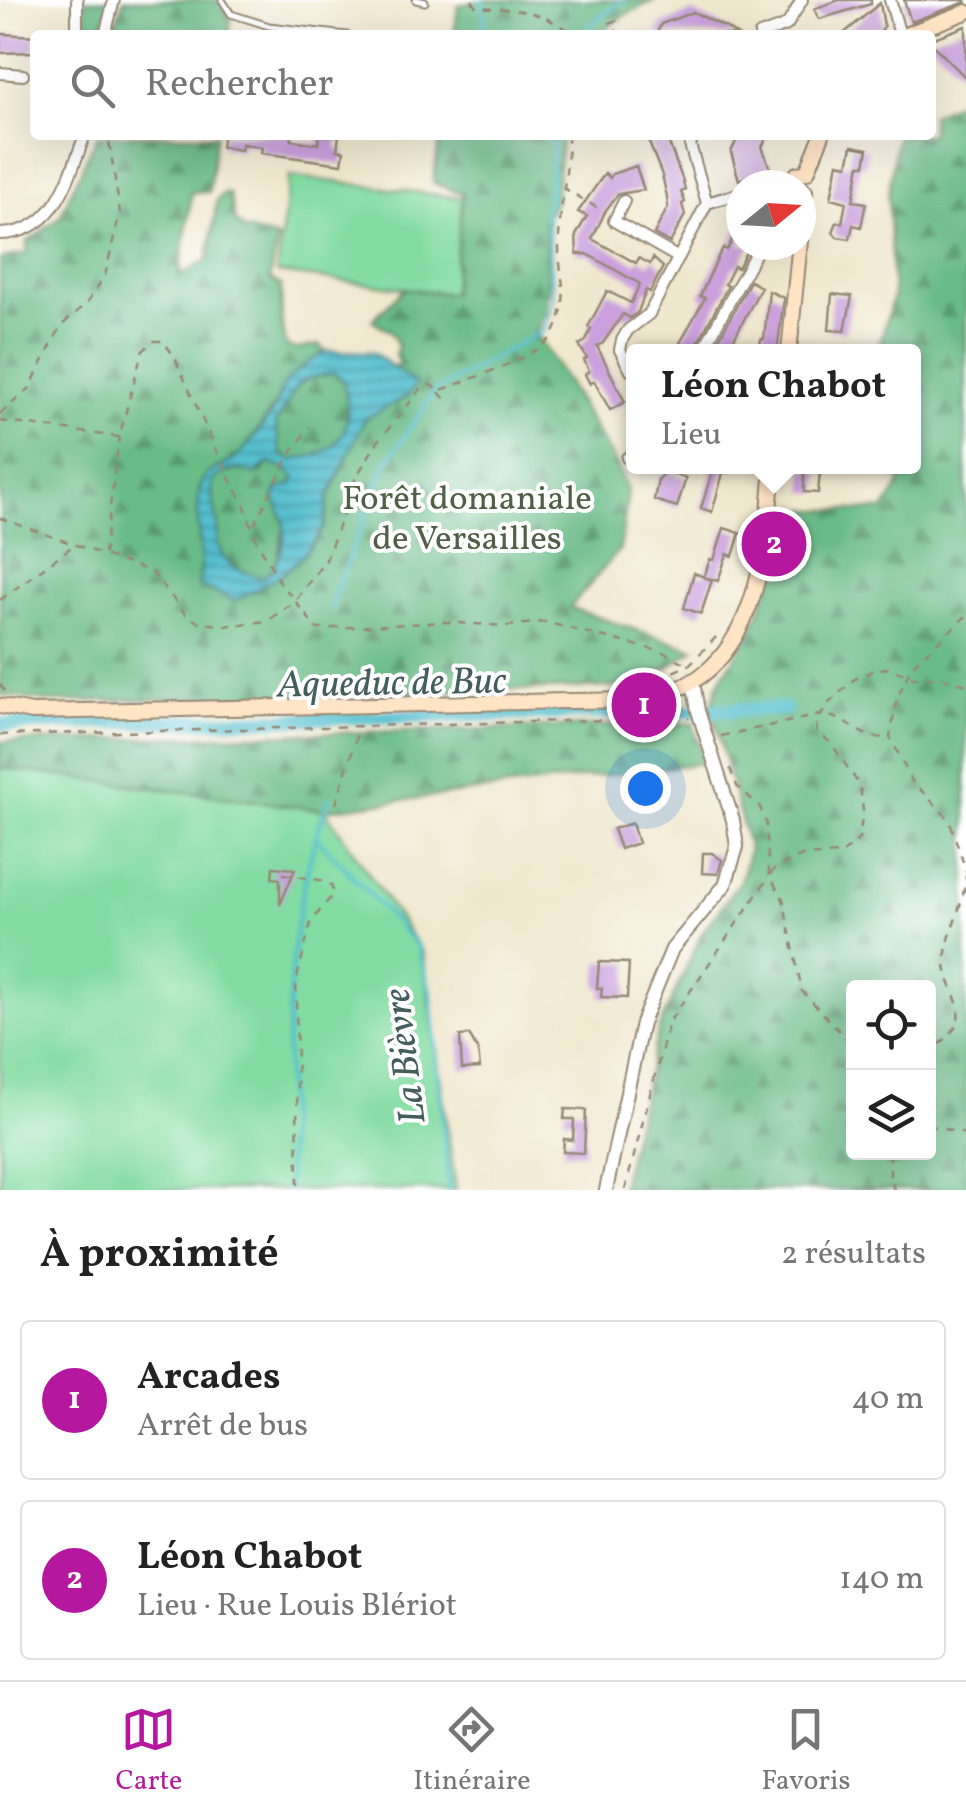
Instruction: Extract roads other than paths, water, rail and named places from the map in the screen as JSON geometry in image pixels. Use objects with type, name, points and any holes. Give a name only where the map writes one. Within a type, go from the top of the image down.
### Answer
[{"type":"main road","points":[[917,30],[966,12]]},
{"type":"main road","points":[[806,170],[820,140]]},
{"type":"main road","points":[[790,344],[795,260]]},
{"type":"main road","points":[[8,708],[32,712],[634,698],[666,693],[693,682],[728,646],[743,622],[766,553],[773,474]]},
{"type":"street","points":[[77,0],[77,30]]},
{"type":"street","points":[[107,30],[114,0]]},
{"type":"street","points":[[773,30],[786,25],[802,0]]},
{"type":"street","points":[[890,0],[901,30]]},
{"type":"street","points":[[0,73],[23,75]]},
{"type":"street","points":[[0,234],[18,234],[38,225],[62,192],[83,140]]},
{"type":"street","points":[[692,140],[690,145],[708,203]]},
{"type":"street","points":[[626,363],[620,350],[628,330],[649,314],[708,203],[726,198]]},
{"type":"street","points":[[624,201],[614,221],[677,257]]},
{"type":"street","points":[[706,344],[752,260]]},
{"type":"street","points":[[606,1190],[642,1024],[672,949],[725,886],[737,847],[733,820],[700,718],[693,682]]},
{"type":"lane","points":[[222,0],[230,14],[270,26],[305,30]]},
{"type":"lane","points":[[416,0],[425,2]]},
{"type":"water","points":[[326,351],[373,352],[416,384],[408,396],[365,419],[328,498],[324,527],[299,560],[235,601],[198,585],[198,508],[202,483],[242,452],[276,406],[283,385]],"holes":[[[333,373],[343,380],[346,391],[346,425],[342,434],[327,450],[292,461],[281,454],[276,423],[297,386],[309,378]],[[268,463],[295,477],[292,485],[278,488],[274,498],[283,520],[284,538],[277,562],[262,578],[234,567],[224,558],[217,541],[212,489],[214,478],[220,475],[239,470],[255,475]]]},
{"type":"waterway","name":"La Bièvre","points":[[482,0],[485,30]]},
{"type":"waterway","name":"La Bièvre","points":[[587,30],[623,0]]},
{"type":"waterway","name":"La Bièvre","points":[[331,609],[387,462],[436,390],[543,331],[553,298],[547,212],[554,140]]},
{"type":"waterway","name":"Aqueduc de Buc","points":[[0,725],[785,709]]},
{"type":"waterway","name":"La Bièvre","points":[[288,1190],[287,1041],[294,943],[313,846],[329,798]]},
{"type":"waterway","name":"La Bièvre","points":[[315,836],[418,946],[431,994],[449,1190]]},
{"type":"place","name":"Léon Chabot","points":[[774,544]]},
{"type":"place","name":"Arcades","points":[[644,705]]},
{"type":"park label","name":"Forêt domaniale de Versailles","points":[[467,520]]}]
